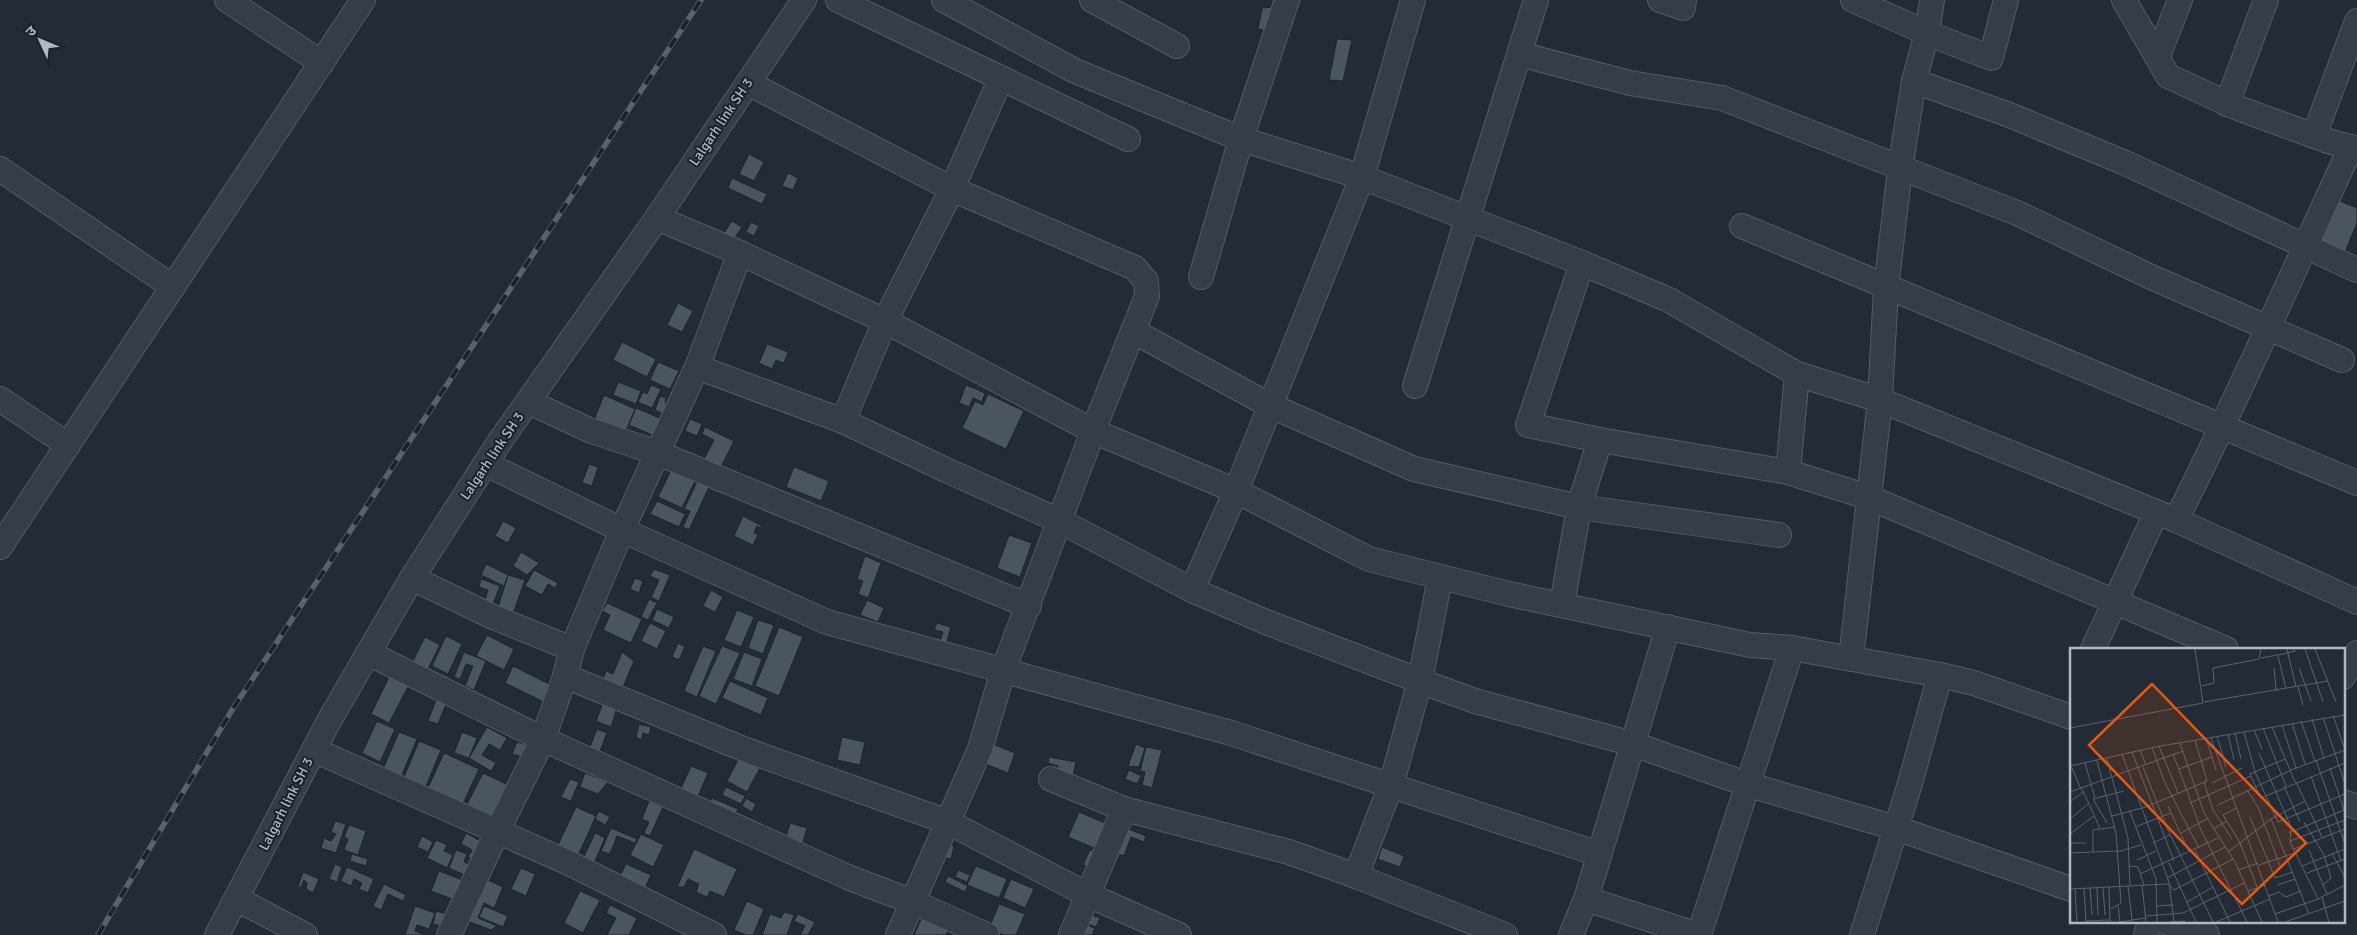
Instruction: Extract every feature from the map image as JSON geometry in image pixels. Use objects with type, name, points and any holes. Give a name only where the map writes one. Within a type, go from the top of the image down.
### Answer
[{"type":"street","points":[[227,0],[322,63]]},
{"type":"street","points":[[0,547],[363,0]]},
{"type":"street","name":"Lalgarh link SH 3","points":[[217,935],[314,750],[412,578],[486,464],[804,0]]},
{"type":"street","points":[[838,0],[1128,139]]},
{"type":"street","points":[[944,0],[1075,71],[1241,139],[1362,178],[1466,217],[1669,300],[1797,374],[1880,400],[2166,516],[2357,602]]},
{"type":"street","points":[[1092,0],[1177,46]]},
{"type":"street","points":[[1201,276],[1241,139],[1287,0]]},
{"type":"street","points":[[1192,590],[1236,491],[1269,405],[1362,178],[1413,0]]},
{"type":"street","points":[[1415,386],[1466,217],[1536,0]]},
{"type":"street","points":[[1660,0],[1682,8],[1684,0]]},
{"type":"street","points":[[1853,0],[1926,34],[1990,58],[2006,0]]},
{"type":"street","points":[[1851,659],[1880,400],[1886,288],[1900,169],[1914,81],[1926,34],[1932,0]]},
{"type":"street","points":[[2093,648],[2115,600],[2223,427],[2304,247],[2354,148],[2314,136],[2227,104],[2168,76],[2124,0]]},
{"type":"street","points":[[2158,56],[2180,0]]},
{"type":"street","points":[[2227,104],[2266,0]]},
{"type":"street","points":[[2314,136],[2357,21]]},
{"type":"street","points":[[1519,54],[1630,82],[1722,98],[1900,169],[2017,213],[2151,276],[2342,360]]},
{"type":"street","points":[[843,421],[885,321],[952,189],[1001,78]]},
{"type":"street","points":[[1914,81],[2008,114],[2123,162],[2357,270]]},
{"type":"street","points":[[748,83],[952,189],[1135,268],[1146,281],[1147,296],[1093,431],[1029,606],[1003,671],[980,749],[898,935]]},
{"type":"street","points":[[0,169],[173,287]]},
{"type":"street","points":[[656,218],[740,253],[885,321],[1093,431],[1236,491],[1369,559],[1440,578],[1750,645],[1792,648],[1940,675],[2068,709]]},
{"type":"street","points":[[1742,226],[1886,288],[2357,483]]},
{"type":"street","points":[[449,935],[543,739],[565,676],[572,649],[622,530],[698,367],[740,253]]},
{"type":"street","points":[[1582,264],[1528,425],[1600,440],[1788,472],[1868,497],[2115,600],[2224,648]]},
{"type":"street","points":[[1133,331],[1269,405],[1414,469],[1579,507],[1779,535]]},
{"type":"street","points":[[698,367],[843,421],[1060,521],[1192,590],[1266,622],[1420,681],[1475,701],[1633,744],[1749,785],[1896,828],[2070,889]]},
{"type":"street","points":[[1788,472],[1797,374]]},
{"type":"street","points":[[0,398],[68,445]]},
{"type":"street","points":[[529,402],[589,430],[658,453],[1029,606]]},
{"type":"street","points":[[1562,605],[1579,507],[1600,440]]},
{"type":"street","points":[[486,464],[622,530],[827,622],[1231,733],[1599,854]]},
{"type":"street","points":[[412,578],[491,616],[572,649]]},
{"type":"street","points":[[1356,876],[1391,785],[1420,681],[1440,578]]},
{"type":"street","points":[[1571,935],[1586,899],[1668,627]]},
{"type":"street","points":[[1586,899],[1699,935],[1792,648]]},
{"type":"street","points":[[368,653],[543,739],[850,878],[913,902],[988,935]]},
{"type":"street","points":[[2344,675],[2357,653]]},
{"type":"street","points":[[1862,935],[1896,828],[1940,675]]},
{"type":"street","points":[[565,676],[746,750],[948,822],[1088,895],[1179,935]]},
{"type":"street","points":[[314,750],[569,863],[714,935]]},
{"type":"street","points":[[1051,779],[1124,809],[1289,852],[1356,876],[1505,935]]},
{"type":"street","points":[[2344,802],[2357,806]]},
{"type":"street","points":[[1070,935],[1124,809]]},
{"type":"street","points":[[237,899],[304,935]]},
{"type":"street","points":[[2146,935],[2150,922]]},
{"type":"street","points":[[2166,922],[2207,935]]},
{"type":"building","points":[[1274,7],[1269,31],[1258,29],[1262,8]]},
{"type":"building","points":[[1337,39],[1352,40],[1343,81],[1329,80]]},
{"type":"building","points":[[749,154],[764,162],[754,181],[739,174]]},
{"type":"building","points":[[788,173],[798,178],[793,190],[782,186]]},
{"type":"building","points":[[732,178],[767,194],[762,204],[728,188]]},
{"type":"building","points":[[2337,200],[2357,208],[2357,223],[2343,257],[2318,247]]},
{"type":"building","points":[[732,221],[742,227],[734,239],[724,233]]},
{"type":"building","points":[[751,222],[759,226],[754,236],[746,232]]},
{"type":"building","points":[[678,303],[693,311],[682,332],[667,325]]},
{"type":"building","points":[[622,342],[656,359],[647,377],[613,360]]},
{"type":"building","points":[[767,344],[788,352],[784,363],[776,360],[772,369],[759,363]]},
{"type":"building","points":[[658,362],[679,371],[670,389],[650,380]]},
{"type":"building","points":[[618,382],[641,391],[636,404],[613,395]]},
{"type":"building","points":[[651,385],[661,389],[652,408],[638,402],[643,392],[647,394]]},
{"type":"building","points":[[966,385],[985,393],[982,402],[973,398],[969,407],[959,403]]},
{"type":"building","points":[[988,394],[1024,411],[1006,449],[962,428],[975,401],[983,405]]},
{"type":"building","points":[[604,395],[635,409],[625,433],[594,420]]},
{"type":"building","points":[[660,396],[666,398],[665,403],[672,406],[666,416],[655,410]]},
{"type":"building","points":[[636,408],[664,420],[657,437],[629,425]]},
{"type":"building","points":[[690,419],[702,424],[697,436],[685,431]]},
{"type":"building","points":[[705,427],[734,441],[721,467],[704,459],[714,440],[702,434]]},
{"type":"building","points":[[589,464],[598,467],[592,486],[582,483]]},
{"type":"building","points":[[794,467],[829,481],[821,501],[786,487]]},
{"type":"building","points":[[671,470],[695,481],[682,508],[658,497]]},
{"type":"building","points":[[698,480],[710,485],[689,530],[683,527],[690,511],[684,509]]},
{"type":"building","points":[[657,501],[685,514],[679,527],[650,514]]},
{"type":"building","points":[[743,516],[762,526],[761,528],[757,526],[754,533],[758,535],[753,545],[734,536]]},
{"type":"building","points":[[503,521],[516,528],[508,543],[495,536]]},
{"type":"building","points":[[1009,535],[1032,543],[1020,577],[997,568]]},
{"type":"building","points":[[521,552],[539,563],[527,575],[513,566]]},
{"type":"building","points":[[865,556],[881,563],[868,598],[858,594],[863,581],[857,579]]},
{"type":"building","points":[[486,564],[508,575],[504,586],[481,575]]},
{"type":"building","points":[[654,569],[670,575],[659,601],[651,597],[659,580],[650,576]]},
{"type":"building","points":[[534,570],[558,583],[555,588],[548,584],[542,595],[525,586]]},
{"type":"building","points":[[508,575],[525,580],[512,616],[497,611]]},
{"type":"building","points":[[635,578],[643,581],[639,593],[630,589]]},
{"type":"building","points":[[481,579],[500,586],[490,612],[483,606],[488,590],[479,587]]},
{"type":"building","points":[[711,590],[723,597],[715,612],[703,606]]},
{"type":"building","points":[[649,599],[657,603],[648,620],[641,617]]},
{"type":"building","points":[[867,600],[884,608],[878,622],[860,615]]},
{"type":"building","points":[[607,603],[642,619],[631,643],[603,630],[610,615],[602,611]]},
{"type":"building","points":[[657,609],[674,617],[669,628],[652,620]]},
{"type":"building","points":[[737,610],[754,617],[741,647],[724,640]]},
{"type":"building","points":[[758,620],[774,625],[763,654],[748,648]]},
{"type":"building","points":[[650,623],[666,631],[657,649],[641,641]]},
{"type":"building","points":[[937,623],[951,627],[946,644],[940,642],[943,632],[934,630]]},
{"type":"building","points":[[779,627],[803,637],[779,696],[755,686]]},
{"type":"building","points":[[487,635],[514,649],[504,670],[476,656]]},
{"type":"building","points":[[446,636],[462,644],[448,674],[432,666]]},
{"type":"building","points":[[425,637],[440,645],[427,671],[412,663]]},
{"type":"building","points":[[678,643],[685,647],[679,660],[672,657]]},
{"type":"building","points":[[703,646],[716,651],[697,697],[684,691]]},
{"type":"building","points":[[722,646],[740,653],[716,704],[699,696]]},
{"type":"building","points":[[464,652],[486,661],[474,690],[465,686],[473,666],[466,664],[460,679],[454,677]]},
{"type":"building","points":[[622,652],[634,661],[621,692],[601,684],[606,671],[613,674]]},
{"type":"building","points":[[744,652],[762,659],[752,686],[733,679]]},
{"type":"building","points":[[513,666],[553,686],[544,702],[505,683]]},
{"type":"building","points":[[390,675],[409,685],[389,723],[371,714]]},
{"type":"building","points":[[730,681],[768,698],[761,715],[722,698]]},
{"type":"building","points":[[436,700],[446,704],[438,724],[428,721]]},
{"type":"building","points":[[603,703],[617,708],[611,727],[596,721]]},
{"type":"building","points":[[377,721],[395,729],[380,762],[362,753]]},
{"type":"building","points":[[639,724],[651,727],[649,735],[643,733],[641,740],[636,737]]},
{"type":"building","points":[[487,727],[507,738],[500,750],[489,744],[482,755],[496,763],[491,771],[469,758]]},
{"type":"building","points":[[597,729],[607,733],[598,756],[588,752]]},
{"type":"building","points":[[399,732],[417,739],[401,777],[383,769]]},
{"type":"building","points":[[462,732],[477,738],[469,758],[454,753]]},
{"type":"building","points":[[842,737],[865,742],[860,765],[837,760]]},
{"type":"building","points":[[419,741],[441,750],[424,791],[402,782]]},
{"type":"building","points":[[517,742],[527,745],[522,757],[512,754]]},
{"type":"building","points":[[990,743],[1015,753],[1008,773],[983,763]]},
{"type":"building","points":[[1136,744],[1145,748],[1139,767],[1128,766]]},
{"type":"building","points":[[1146,747],[1162,750],[1152,788],[1142,785],[1145,772],[1140,771]]},
{"type":"building","points":[[444,753],[479,769],[460,810],[425,794]]},
{"type":"building","points":[[1049,757],[1076,762],[1073,775],[1057,772],[1058,766],[1048,763]]},
{"type":"building","points":[[738,760],[762,764],[747,792],[727,781]]},
{"type":"building","points":[[691,766],[708,773],[696,801],[679,793]]},
{"type":"building","points":[[1129,770],[1141,776],[1137,784],[1125,779]]},
{"type":"building","points":[[483,773],[508,785],[488,824],[463,812]]},
{"type":"building","points":[[585,773],[608,782],[598,794],[580,787]]},
{"type":"building","points":[[570,779],[579,782],[571,801],[561,797]]},
{"type":"building","points":[[726,787],[745,796],[741,804],[722,795]]},
{"type":"building","points":[[712,798],[738,809],[732,822],[706,811]]},
{"type":"building","points":[[746,798],[756,804],[752,812],[742,806]]},
{"type":"building","points":[[649,801],[663,807],[650,836],[644,833],[649,822],[642,819]]},
{"type":"building","points":[[576,807],[596,816],[576,860],[555,851]]},
{"type":"building","points":[[599,811],[610,817],[605,825],[595,819]]},
{"type":"building","points":[[1079,812],[1110,825],[1099,850],[1068,837]]},
{"type":"building","points":[[335,821],[346,824],[336,853],[321,848],[324,838],[331,841],[336,834],[331,832]]},
{"type":"building","points":[[790,823],[807,828],[801,849],[784,844]]},
{"type":"building","points":[[349,825],[366,831],[358,855],[344,850],[348,839],[344,837]]},
{"type":"building","points":[[611,828],[637,839],[635,843],[617,836],[610,854],[601,851]]},
{"type":"building","points":[[1126,828],[1146,836],[1144,842],[1131,837],[1124,856],[1116,853]]},
{"type":"building","points":[[466,833],[484,843],[475,860],[468,857],[472,850],[461,844]]},
{"type":"building","points":[[595,833],[605,838],[593,866],[582,861]]},
{"type":"building","points":[[641,834],[664,845],[653,867],[630,855]]},
{"type":"building","points":[[422,836],[433,842],[428,852],[417,847]]},
{"type":"building","points":[[436,840],[447,845],[444,851],[453,855],[447,868],[427,858]]},
{"type":"building","points":[[946,844],[954,846],[951,859],[943,857]]},
{"type":"building","points":[[1382,847],[1404,856],[1400,867],[1378,859]]},
{"type":"building","points":[[694,849],[737,869],[724,897],[710,891],[707,897],[696,892],[699,884],[688,879],[684,887],[677,887]]},
{"type":"building","points":[[456,850],[467,854],[464,862],[471,865],[467,876],[449,868]]},
{"type":"building","points":[[1090,850],[1097,853],[1091,868],[1083,865]]},
{"type":"building","points":[[352,854],[368,859],[366,866],[350,861]]},
{"type":"building","points":[[335,864],[342,867],[337,882],[329,879]]},
{"type":"building","points":[[626,864],[651,875],[644,890],[619,878]]},
{"type":"building","points":[[976,866],[1007,879],[999,898],[967,885]]},
{"type":"building","points":[[347,867],[374,879],[368,893],[359,889],[362,883],[354,879],[351,886],[341,881]]},
{"type":"building","points":[[521,868],[535,874],[526,896],[511,889]]},
{"type":"building","points":[[958,870],[970,875],[967,882],[955,877]]},
{"type":"building","points":[[439,871],[465,881],[457,901],[431,891]]},
{"type":"building","points":[[303,872],[319,879],[313,893],[306,889],[307,883],[304,880],[301,888],[298,886]]},
{"type":"building","points":[[948,876],[968,886],[965,892],[945,882]]},
{"type":"building","points":[[483,878],[503,887],[494,908],[484,903],[478,918],[497,926],[491,930],[465,920]]},
{"type":"building","points":[[1011,879],[1034,889],[1025,908],[1003,898]]},
{"type":"building","points":[[384,884],[406,895],[403,901],[388,894],[381,910],[373,906]]},
{"type":"building","points":[[580,891],[600,900],[583,933],[564,923]]},
{"type":"building","points":[[747,901],[764,909],[753,935],[746,935],[734,930]]},
{"type":"building","points":[[999,904],[1025,914],[1016,935],[1004,935],[989,929]]},
{"type":"building","points":[[610,905],[637,918],[629,935],[607,935],[616,918],[606,913]]},
{"type":"building","points":[[415,906],[435,913],[429,929],[417,925],[415,931],[426,935],[405,935]]},
{"type":"building","points":[[484,906],[508,916],[503,927],[479,917]]},
{"type":"building","points":[[436,911],[447,914],[444,927],[433,924]]},
{"type":"building","points":[[784,912],[794,915],[787,935],[762,935],[770,914],[781,918]]},
{"type":"building","points":[[798,914],[815,922],[808,935],[800,935],[805,926],[794,921]]},
{"type":"building","points":[[1088,914],[1100,918],[1096,927],[1085,923]]},
{"type":"building","points":[[923,915],[950,927],[946,935],[914,935]]},
{"type":"building","points":[[1084,924],[1095,928],[1092,935],[1082,935]]},
{"type":"railway","points":[[98,935],[232,710],[701,0]]}]
